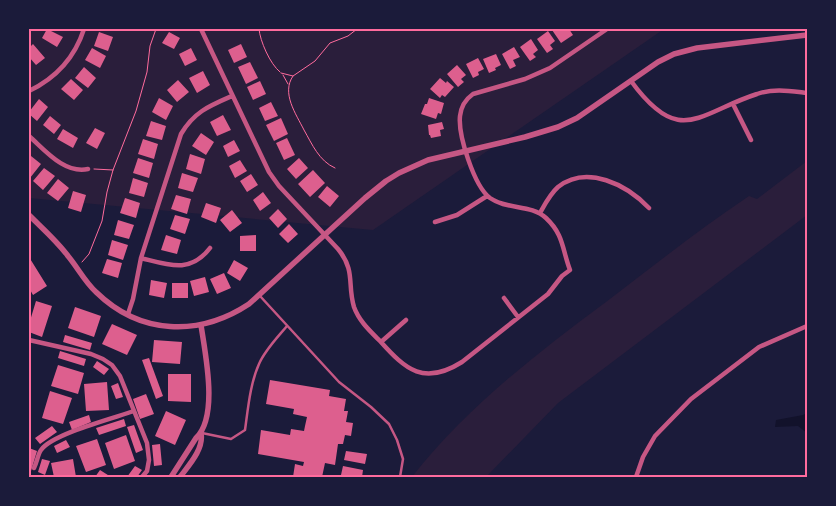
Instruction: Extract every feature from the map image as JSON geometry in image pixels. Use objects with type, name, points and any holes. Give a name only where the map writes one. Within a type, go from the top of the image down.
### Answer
[{"type":"street","points":[[29,91],[50,79],[66,63],[78,46],[84,29]]},
{"type":"street","points":[[201,29],[269,172],[279,186],[343,255],[351,276],[353,300],[359,317],[393,357],[406,367],[430,375],[448,370],[462,362],[548,294],[562,276],[570,270],[561,237],[553,225],[540,213],[500,203],[487,196],[473,174],[466,150],[460,120],[462,107],[468,98],[480,91],[525,79],[550,68],[607,29]]},
{"type":"street","points":[[29,215],[67,254],[95,291],[108,302],[145,322],[181,327],[201,325],[234,314],[259,296],[365,198],[393,177],[418,164],[558,127],[577,118],[667,57],[684,51],[807,35]]},
{"type":"street","points":[[632,81],[642,96],[655,109],[666,116],[678,119],[702,118],[768,91],[789,90],[807,93]]},
{"type":"street","points":[[128,314],[141,258],[181,134],[186,125],[198,113],[232,96]]},
{"type":"street","points":[[733,104],[751,140]]},
{"type":"street","points":[[29,136],[68,168],[77,170],[88,169]]},
{"type":"street","points":[[540,213],[558,187],[583,177],[600,178],[631,192],[649,208]]},
{"type":"street","points":[[435,222],[457,215],[487,196]]},
{"type":"street","points":[[141,258],[170,265],[180,265],[198,261],[210,248]]},
{"type":"street","points":[[504,298],[518,317]]},
{"type":"street","points":[[381,342],[406,320]]},
{"type":"street","points":[[183,475],[201,444],[201,433],[207,413],[209,379],[201,325]]},
{"type":"street","points":[[636,477],[643,457],[655,436],[691,399],[759,347],[807,326]]},
{"type":"street","points":[[29,340],[91,354],[112,365],[120,376],[147,443],[149,460],[147,471],[142,477]]},
{"type":"street","points":[[34,468],[42,450],[50,442],[134,411]]},
{"type":"street","points":[[172,477],[201,433]]},
{"type":"lane","points":[[259,296],[338,382],[371,407],[389,424],[403,458],[400,477]]},
{"type":"lane","points":[[201,433],[231,439],[244,430],[254,378],[259,364],[266,351],[287,326]]},
{"type":"path","points":[[76,267],[89,254],[102,221],[113,170],[136,111],[147,72],[150,46],[156,29]]},
{"type":"path","points":[[259,29],[260,38],[272,64],[281,73],[288,85],[294,113],[311,144],[327,164],[335,168]]},
{"type":"path","points":[[288,85],[293,76],[315,61],[330,43],[348,36],[357,29]]},
{"type":"path","points":[[281,73],[293,76]]},
{"type":"path","points":[[88,169],[113,170]]},
{"type":"shaded area","points":[[29,29],[664,29],[373,230],[29,198]]},
{"type":"shaded area","points":[[807,161],[807,215],[558,403],[486,477],[412,477],[455,428],[528,362],[713,221],[749,196],[757,199]]},
{"type":"shaded area","points":[[807,413],[807,433],[798,426],[775,427],[776,420]]},
{"type":"building","points":[[47,29],[63,37],[57,47],[42,38]]},
{"type":"building","points":[[553,29],[569,29],[573,35],[561,43]]},
{"type":"building","points":[[548,31],[555,41],[550,45],[553,49],[547,53],[537,39]]},
{"type":"building","points":[[99,32],[113,37],[108,51],[94,46]]},
{"type":"building","points":[[169,32],[180,38],[174,49],[162,43]]},
{"type":"building","points":[[531,39],[538,50],[533,54],[536,57],[530,61],[520,47]]},
{"type":"building","points":[[33,44],[45,58],[36,65],[29,57],[29,48]]},
{"type":"building","points":[[241,44],[247,57],[234,63],[228,50]]},
{"type":"building","points":[[514,47],[520,57],[513,60],[516,66],[510,69],[502,54]]},
{"type":"building","points":[[92,48],[106,56],[100,68],[85,60]]},
{"type":"building","points":[[191,48],[197,60],[185,66],[179,54]]},
{"type":"building","points":[[496,54],[501,65],[489,73],[483,59]]},
{"type":"building","points":[[478,58],[484,69],[473,78],[466,64]]},
{"type":"building","points":[[250,62],[258,78],[246,84],[238,67]]},
{"type":"building","points":[[457,65],[466,75],[461,79],[464,82],[458,87],[447,74]]},
{"type":"building","points":[[84,67],[96,78],[88,88],[75,78]]},
{"type":"building","points":[[203,71],[210,85],[197,93],[189,78]]},
{"type":"building","points":[[440,78],[454,87],[445,97],[442,95],[440,98],[430,89]]},
{"type":"building","points":[[71,79],[83,90],[74,100],[61,89]]},
{"type":"building","points":[[178,80],[189,92],[177,102],[167,90]]},
{"type":"building","points":[[260,81],[266,94],[253,100],[247,87]]},
{"type":"building","points":[[159,98],[173,106],[166,120],[152,112]]},
{"type":"building","points":[[429,98],[444,103],[441,114],[438,113],[436,119],[421,114]]},
{"type":"building","points":[[39,99],[48,107],[37,121],[29,112]]},
{"type":"building","points":[[271,102],[278,116],[265,121],[259,108]]},
{"type":"building","points":[[223,115],[231,130],[217,136],[210,122]]},
{"type":"building","points":[[50,116],[61,125],[54,134],[43,125]]},
{"type":"building","points":[[281,118],[288,134],[274,141],[266,125]]},
{"type":"building","points":[[151,121],[166,126],[162,140],[146,136]]},
{"type":"building","points":[[442,122],[444,129],[440,130],[441,136],[431,138],[428,125]]},
{"type":"building","points":[[95,128],[105,133],[97,149],[86,143]]},
{"type":"building","points":[[63,129],[78,138],[73,148],[57,139]]},
{"type":"building","points":[[201,133],[214,142],[206,155],[192,146]]},
{"type":"building","points":[[287,138],[295,155],[284,160],[276,143]]},
{"type":"building","points":[[143,139],[158,144],[154,159],[138,154]]},
{"type":"building","points":[[234,140],[240,151],[228,157],[223,146]]},
{"type":"building","points":[[190,154],[205,159],[201,174],[186,169]]},
{"type":"building","points":[[31,156],[41,164],[30,178],[29,158]]},
{"type":"building","points":[[138,158],[153,163],[149,178],[133,173]]},
{"type":"building","points":[[299,158],[308,168],[296,179],[287,169]]},
{"type":"building","points":[[240,160],[247,171],[235,178],[229,166]]},
{"type":"building","points":[[44,168],[55,176],[43,190],[33,181]]},
{"type":"building","points":[[313,170],[325,183],[310,197],[298,184]]},
{"type":"building","points":[[182,173],[198,178],[193,192],[178,188]]},
{"type":"building","points":[[251,174],[258,185],[247,192],[240,181]]},
{"type":"building","points":[[133,178],[148,183],[144,197],[129,193]]},
{"type":"building","points":[[58,179],[69,188],[58,201],[47,193]]},
{"type":"building","points":[[327,186],[339,196],[330,207],[318,197]]},
{"type":"building","points":[[73,191],[86,195],[81,212],[68,208]]},
{"type":"building","points":[[263,192],[271,203],[260,211],[253,200]]},
{"type":"building","points":[[176,195],[191,199],[187,214],[171,209]]},
{"type":"building","points":[[125,198],[140,203],[136,218],[120,213]]},
{"type":"building","points":[[206,203],[221,208],[216,223],[201,217]]},
{"type":"building","points":[[278,209],[287,219],[278,228],[269,218]]},
{"type":"building","points":[[232,210],[242,223],[230,232],[220,220]]},
{"type":"building","points":[[175,215],[190,219],[185,234],[170,229]]},
{"type":"building","points":[[118,220],[134,225],[129,239],[114,235]]},
{"type":"building","points":[[289,224],[298,234],[288,243],[279,234]]},
{"type":"building","points":[[166,235],[181,240],[177,254],[161,250]]},
{"type":"building","points":[[256,235],[256,251],[240,251],[240,236]]},
{"type":"building","points":[[112,240],[128,245],[123,260],[108,255]]},
{"type":"building","points":[[29,257],[47,286],[33,295],[29,288]]},
{"type":"building","points":[[107,259],[122,263],[118,278],[102,273]]},
{"type":"building","points":[[234,260],[248,268],[240,281],[227,273]]},
{"type":"building","points":[[224,273],[231,288],[217,294],[210,279]]},
{"type":"building","points":[[205,277],[209,292],[194,296],[190,281]]},
{"type":"building","points":[[151,280],[167,283],[164,298],[149,295]]},
{"type":"building","points":[[172,283],[188,283],[188,298],[172,298]]},
{"type":"building","points":[[36,301],[52,306],[42,337],[29,332],[29,324]]},
{"type":"building","points":[[75,307],[101,316],[94,337],[68,328]]},
{"type":"building","points":[[112,324],[137,335],[127,355],[102,344]]},
{"type":"building","points":[[65,335],[92,343],[90,350],[63,342]]},
{"type":"building","points":[[154,340],[182,342],[180,364],[152,362]]},
{"type":"building","points":[[60,351],[86,359],[84,366],[58,358]]},
{"type":"building","points":[[149,358],[163,396],[156,399],[142,360]]},
{"type":"building","points":[[97,361],[109,369],[104,375],[93,367]]},
{"type":"building","points":[[58,365],[84,373],[78,394],[51,386]]},
{"type":"building","points":[[168,374],[191,374],[191,402],[168,401]]},
{"type":"building","points":[[270,380],[330,390],[329,396],[346,399],[344,411],[348,411],[346,422],[353,423],[351,436],[345,435],[343,444],[338,444],[335,465],[325,463],[322,477],[293,477],[295,464],[303,466],[304,462],[258,454],[261,430],[290,435],[291,429],[304,431],[307,417],[293,414],[294,409],[266,404]]},
{"type":"building","points":[[107,382],[109,410],[86,411],[84,384]]},
{"type":"building","points":[[118,383],[123,397],[116,399],[111,386]]},
{"type":"building","points":[[50,391],[72,398],[63,424],[42,418]]},
{"type":"building","points":[[146,394],[154,414],[140,419],[133,399]]},
{"type":"building","points":[[166,411],[186,420],[175,445],[155,436]]},
{"type":"building","points":[[89,415],[91,422],[72,430],[69,422]]},
{"type":"building","points":[[124,419],[126,426],[99,435],[96,428]]},
{"type":"building","points":[[134,425],[143,450],[136,453],[127,427]]},
{"type":"building","points":[[52,426],[57,432],[40,444],[35,438]]},
{"type":"building","points":[[126,435],[135,461],[114,469],[105,443]]},
{"type":"building","points":[[97,439],[106,465],[86,472],[76,446]]},
{"type":"building","points":[[66,440],[70,447],[57,453],[54,446]]},
{"type":"building","points":[[160,444],[162,465],[154,466],[152,445]]},
{"type":"building","points":[[29,448],[37,451],[31,471],[29,470]]},
{"type":"building","points":[[346,451],[367,454],[365,464],[344,460]]},
{"type":"building","points":[[42,459],[50,461],[45,475],[38,472]]},
{"type":"building","points":[[73,459],[76,477],[54,477],[51,463]]},
{"type":"building","points":[[135,466],[142,470],[137,477],[127,477]]},
{"type":"building","points":[[343,466],[363,470],[362,477],[341,475]]},
{"type":"building","points":[[100,470],[111,477],[95,477]]}]
